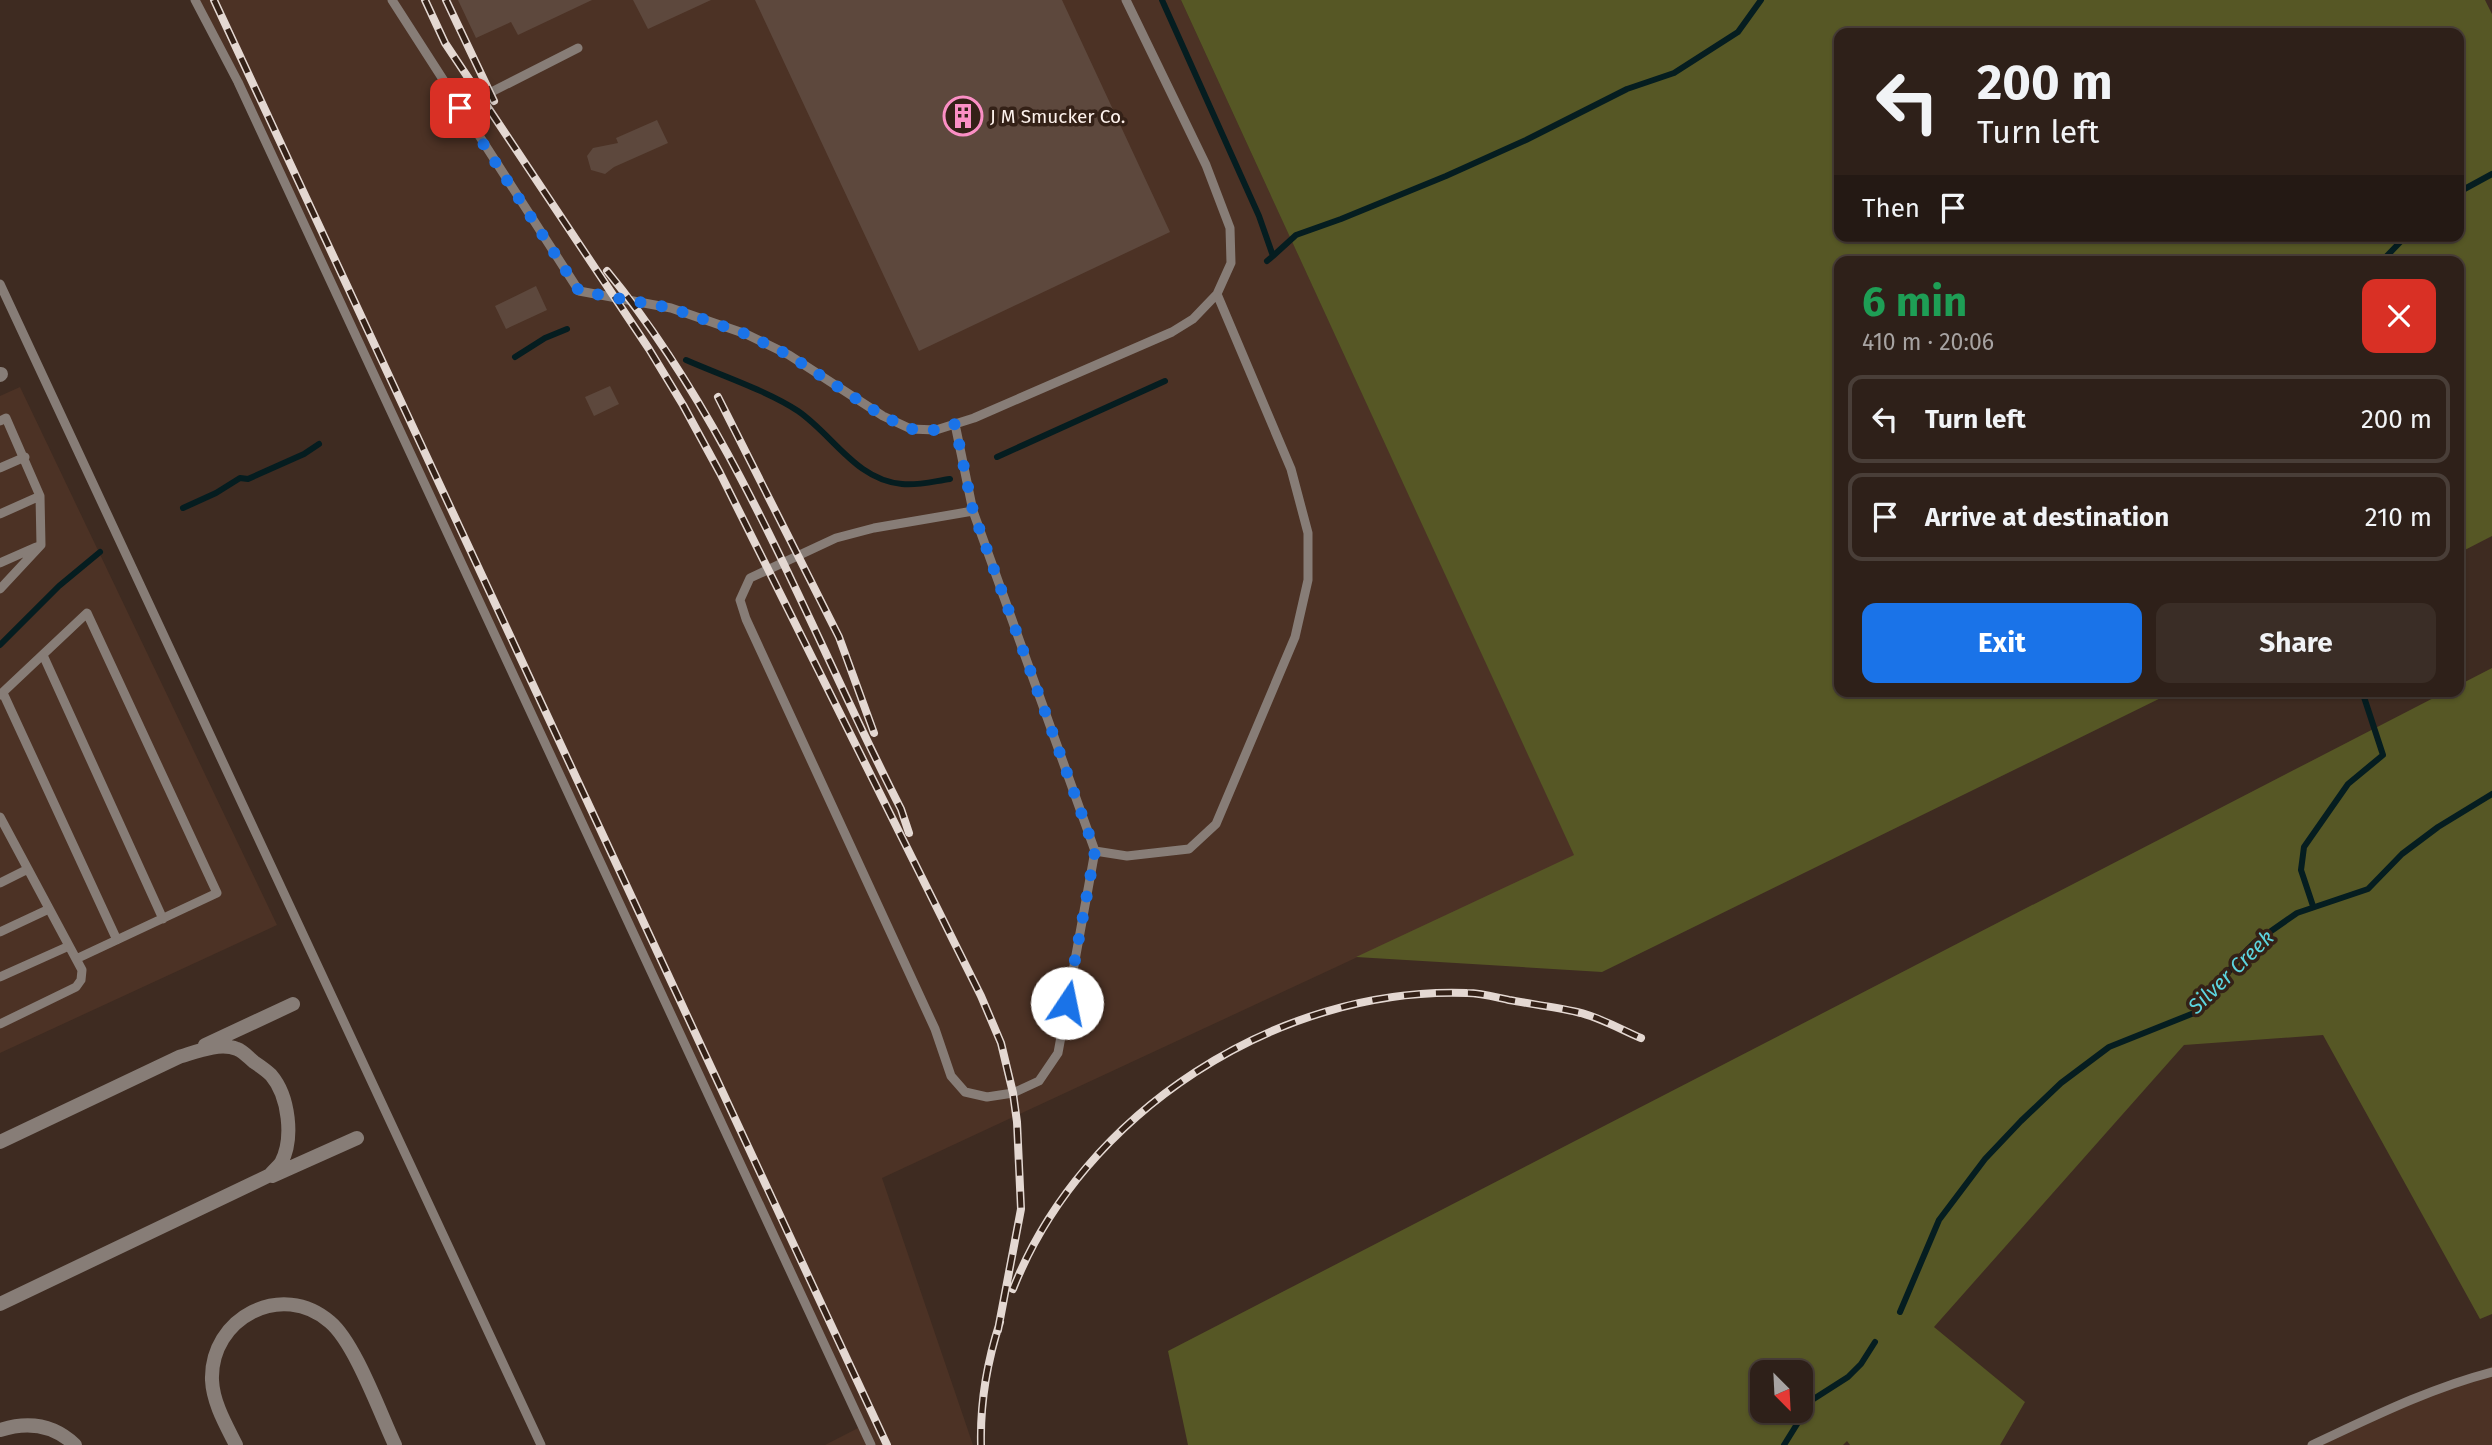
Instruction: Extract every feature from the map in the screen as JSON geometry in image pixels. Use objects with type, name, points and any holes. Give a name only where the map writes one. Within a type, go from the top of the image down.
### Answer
[{"type":"street","points":[[0,1142],[293,1004]]},
{"type":"street","points":[[179,1057],[221,1047],[236,1049],[271,1075],[279,1087],[285,1104],[287,1141],[281,1162],[270,1175],[254,1184]]},
{"type":"street","points":[[0,1304],[357,1138]]},
{"type":"street","points":[[236,1445],[214,1396],[213,1363],[227,1332],[238,1321],[253,1311],[285,1303],[316,1312],[341,1332],[395,1445]]},
{"type":"street","points":[[0,1430],[27,1423],[43,1426],[58,1432],[75,1445]]},
{"type":"lane","points":[[195,0],[238,82],[871,1445]]},
{"type":"lane","points":[[392,0],[579,291],[671,308],[746,334],[789,355],[883,416],[911,429],[936,430],[1172,331],[1193,319],[1217,294],[1231,263],[1230,228],[1206,165],[1126,0]]},
{"type":"lane","points":[[460,108],[578,48]]},
{"type":"lane","points":[[0,284],[541,1445]]},
{"type":"lane","points":[[1095,851],[1127,856],[1189,849],[1216,824],[1295,637],[1308,580],[1308,533],[1291,469],[1217,294]]},
{"type":"lane","points":[[0,421],[6,418],[40,496],[41,545],[0,589]]},
{"type":"lane","points":[[955,424],[973,511],[1095,851],[1058,1054],[1039,1081],[1013,1093],[986,1097],[965,1092],[951,1076],[935,1029],[746,619],[740,600],[750,578],[836,538],[874,528],[973,511]]},
{"type":"lane","points":[[0,468],[24,457]]},
{"type":"lane","points":[[0,514],[40,496]]},
{"type":"lane","points":[[0,563],[41,545]]},
{"type":"lane","points":[[76,959],[217,894],[88,613],[1,694],[117,940]]},
{"type":"lane","points":[[43,655],[163,919]]},
{"type":"lane","points":[[0,1024],[76,987],[82,980],[82,970],[1,823]]},
{"type":"lane","points":[[0,883],[28,869]]},
{"type":"lane","points":[[0,932],[49,909]]},
{"type":"lane","points":[[0,977],[69,946]]},
{"type":"lane","points":[[2312,1445],[2470,1377],[2492,1371]]},
{"type":"shaded area","points":[[195,0],[1181,0],[1575,856],[882,1178],[973,1445],[825,1445],[862,1426]]},
{"type":"shaded area","points":[[1181,0],[2485,0],[2492,14],[2492,536],[2464,550],[2464,256],[1834,256],[1834,697],[2163,697],[1602,972],[1356,957],[1574,855]]},
{"type":"shaded area","points":[[20,387],[277,925],[0,1053],[0,396]]},
{"type":"shaded area","points":[[2492,668],[2492,1314],[2480,1319],[2323,1035],[2184,1045],[1934,1327],[2025,1402],[2000,1445],[1850,1445],[1847,1441],[1843,1445],[1188,1445],[1168,1351],[2435,697],[2464,697],[2464,682]]},
{"type":"shaded area","points":[[2492,1366],[2492,1445],[2316,1445]]},
{"type":"building","points":[[458,0],[592,0],[518,35],[511,22],[476,38]]},
{"type":"building","points":[[633,0],[711,0],[648,29]]},
{"type":"building","name":"J M Smucker Co.","points":[[755,0],[1062,0],[1170,232],[919,351]]},
{"type":"building","points":[[657,120],[668,143],[614,167],[605,174],[591,170],[587,156],[593,148],[618,143],[616,138]]},
{"type":"building","points":[[536,286],[547,310],[506,329],[495,306]]},
{"type":"building","points":[[610,386],[619,404],[594,416],[585,397]]},
{"type":"waterway","points":[[1162,0],[1259,216],[1273,256],[1267,261]]},
{"type":"waterway","points":[[1273,256],[1296,235],[1446,176],[1526,140],[1627,89],[1674,73],[1738,32],[1761,0]]},
{"type":"waterway","points":[[2464,189],[2492,174]]},
{"type":"waterway","points":[[2387,256],[2400,242]]},
{"type":"waterway","points":[[515,357],[545,338],[567,329]]},
{"type":"waterway","points":[[686,360],[758,390],[798,411],[858,465],[886,481],[920,484],[950,479]]},
{"type":"waterway","points":[[997,457],[1165,381]]},
{"type":"waterway","points":[[183,508],[240,478],[248,479],[304,454],[319,444]]},
{"type":"waterway","points":[[0,645],[59,586],[100,552]]},
{"type":"waterway","points":[[2313,906],[2301,870],[2304,847],[2348,784],[2383,755],[2364,697]]},
{"type":"waterway","name":"Silver Creek","points":[[1900,1312],[1939,1220],[1985,1159],[2061,1083],[2109,1047],[2194,1013],[2210,998],[2237,960],[2254,943],[2297,913],[2368,889],[2402,854],[2438,827],[2492,794]]},
{"type":"waterway","name":"Silver Creek","points":[[1784,1445],[1812,1400],[1848,1377],[1861,1364],[1875,1342]]},
{"type":"railway","points":[[214,0],[887,1445]]},
{"type":"railway","points":[[425,0],[445,43],[649,349],[683,405],[720,473],[981,996],[1001,1043],[1017,1122],[1021,1209],[998,1330]]},
{"type":"railway","points":[[446,0],[494,101]]},
{"type":"railway","points":[[607,271],[653,332],[695,396],[733,463],[901,809],[909,833]]},
{"type":"railway","points":[[718,397],[839,637],[874,733]]},
{"type":"railway","points":[[1013,1289],[1045,1225],[1086,1168],[1137,1116],[1195,1072],[1258,1037],[1326,1012],[1396,996],[1467,993],[1577,1012],[1641,1038]]},
{"type":"railway","points":[[981,1445],[985,1383],[1000,1322]]},
{"type":"place","name":"J M Smucker Co.","points":[[963,116]]},
{"type":"route","points":[[460,108],[579,291],[671,308],[746,334],[789,355],[883,416],[911,429],[936,430],[955,424],[973,511],[1095,851],[1067,1003]]}]
